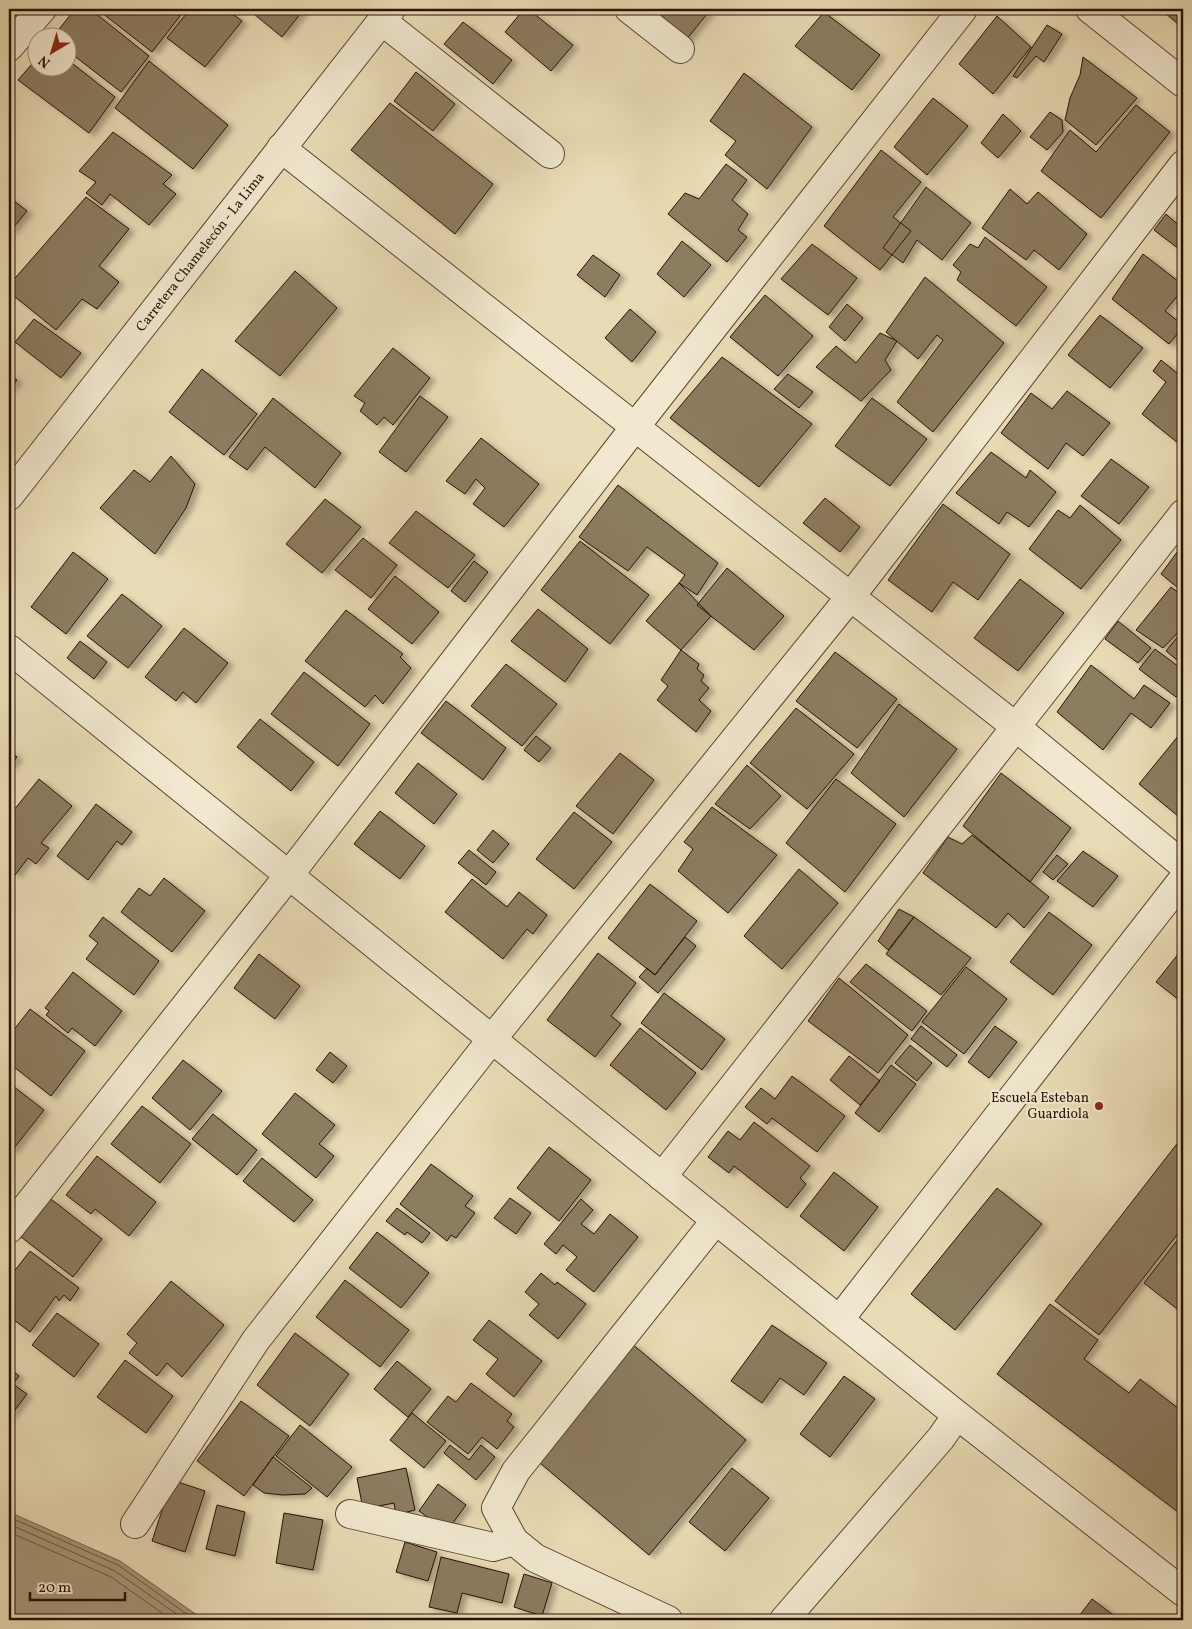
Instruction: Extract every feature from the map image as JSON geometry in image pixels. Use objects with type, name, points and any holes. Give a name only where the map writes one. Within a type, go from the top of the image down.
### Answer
[{"type":"street","points":[[9,47],[42,9]]},
{"type":"street","points":[[629,9],[680,49]]},
{"type":"street","points":[[9,1229],[289,875],[635,427],[963,9]]},
{"type":"street","points":[[1090,9],[1183,83]]},
{"type":"street","points":[[386,15],[550,154]]},
{"type":"street","name":"Carretera Chamelecón - La Lima","points":[[9,496],[386,15]]},
{"type":"street","points":[[281,148],[1016,727],[1183,865]]},
{"type":"street","points":[[135,1524],[256,1340],[492,1039],[851,596],[1183,166]]},
{"type":"street","points":[[662,1177],[1183,514]]},
{"type":"street","points":[[9,649],[957,1415],[1183,1592]]},
{"type":"street","points":[[839,1320],[1183,879]]},
{"type":"street","points":[[668,1620],[535,1558],[514,1541],[496,1508],[516,1471],[716,1220]]},
{"type":"street","points":[[784,1620],[787,1619],[941,1438],[957,1415]]},
{"type":"street","points":[[350,1514],[494,1547],[514,1541]]},
{"type":"water","points":[[9,1512],[120,1561],[204,1620],[9,1620]]},
{"type":"building","points":[[75,9],[90,9],[149,56],[121,92],[78,59],[78,28],[60,28]]},
{"type":"building","points":[[97,9],[171,9],[180,16],[152,52]]},
{"type":"building","points":[[190,9],[226,9],[242,21],[205,67],[167,38]]},
{"type":"building","points":[[248,9],[304,9],[282,37]]},
{"type":"building","points":[[524,9],[528,9],[573,45],[551,71],[505,32]]},
{"type":"building","points":[[646,9],[711,9],[686,40]]},
{"type":"building","points":[[1168,9],[1183,9],[1183,28],[1165,13]]},
{"type":"building","points":[[824,12],[880,55],[852,90],[795,46]]},
{"type":"building","points":[[997,16],[1031,47],[993,94],[959,64]]},
{"type":"building","points":[[463,22],[512,60],[493,84],[444,44]]},
{"type":"building","points":[[1047,25],[1062,34],[1044,62],[1036,56],[1017,78],[1013,76]]},
{"type":"building","points":[[1083,57],[1137,98],[1096,145],[1065,120],[1070,98],[1080,75]]},
{"type":"building","points":[[149,61],[228,125],[193,169],[115,108]]},
{"type":"building","points":[[28,68],[28,78],[78,78],[78,68],[115,97],[89,133],[18,80]]},
{"type":"building","points":[[416,72],[455,104],[433,131],[394,101]]},
{"type":"building","points":[[744,73],[812,127],[767,189],[725,155],[736,141],[710,121]]},
{"type":"building","points":[[933,98],[968,126],[927,175],[894,147]]},
{"type":"building","points":[[390,103],[493,184],[455,234],[351,150]]},
{"type":"building","points":[[1136,105],[1170,132],[1101,218],[1041,171],[1070,130],[1096,152]]},
{"type":"building","points":[[1050,112],[1062,120],[1063,132],[1047,150],[1030,137]]},
{"type":"building","points":[[1003,114],[1021,131],[998,158],[981,143]]},
{"type":"building","points":[[113,132],[172,175],[163,184],[176,194],[149,225],[110,194],[102,205],[86,193],[96,182],[79,171]]},
{"type":"building","points":[[881,150],[921,182],[893,217],[911,231],[880,270],[824,226]]},
{"type":"building","points":[[726,164],[747,180],[732,200],[748,214],[738,230],[747,237],[727,262],[668,214],[685,193],[699,199]]},
{"type":"building","points":[[926,187],[971,223],[942,260],[917,240],[903,263],[883,248]]},
{"type":"building","points":[[1010,189],[1027,204],[1038,192],[1087,234],[1059,270],[1034,250],[1026,260],[982,228]]},
{"type":"building","points":[[9,197],[27,211],[9,233]]},
{"type":"building","points":[[86,197],[129,229],[99,266],[119,282],[97,309],[82,299],[56,330],[9,292],[9,285]]},
{"type":"building","points":[[1183,209],[1183,220],[1178,216]]},
{"type":"building","points":[[1166,214],[1183,229],[1183,252],[1154,230]]},
{"type":"building","points":[[985,237],[1047,287],[1016,326],[957,280],[961,272],[953,265],[970,244],[978,248]]},
{"type":"building","points":[[682,241],[711,265],[684,297],[657,274]]},
{"type":"building","points":[[812,244],[857,278],[828,315],[781,279]]},
{"type":"building","points":[[1143,254],[1183,285],[1183,289],[1165,311],[1183,325],[1169,344],[1112,299]]},
{"type":"building","points":[[593,255],[620,275],[605,297],[577,275]]},
{"type":"building","points":[[295,271],[337,308],[280,376],[235,341]]},
{"type":"building","points":[[925,277],[1004,343],[933,432],[897,402],[943,340],[937,335],[918,359],[886,332]]},
{"type":"building","points":[[765,295],[813,336],[778,376],[730,337]]},
{"type":"building","points":[[847,304],[863,318],[845,341],[829,327]]},
{"type":"building","points":[[630,309],[656,332],[632,362],[605,338]]},
{"type":"building","points":[[1100,315],[1143,348],[1110,388],[1068,355]]},
{"type":"building","points":[[34,319],[81,353],[61,378],[15,342]]},
{"type":"building","points":[[880,333],[897,341],[885,360],[891,370],[861,401],[816,367],[836,346],[856,363]]},
{"type":"building","points":[[1183,340],[1183,351],[1178,347]]},
{"type":"building","points":[[393,348],[430,378],[393,425],[384,417],[377,425],[360,411],[365,403],[354,396]]},
{"type":"building","points":[[722,357],[812,424],[759,487],[670,418]]},
{"type":"building","points":[[1161,360],[1183,378],[1183,447],[1142,414],[1166,382],[1153,371]]},
{"type":"building","points":[[202,369],[257,414],[224,455],[169,412]]},
{"type":"building","points":[[9,374],[17,380],[9,391]]},
{"type":"building","points":[[788,374],[813,392],[799,408],[774,389]]},
{"type":"building","points":[[1067,391],[1110,423],[1083,456],[1066,443],[1048,469],[1001,433],[1031,393],[1052,409]]},
{"type":"building","points":[[420,396],[448,417],[406,472],[379,452]]},
{"type":"building","points":[[273,398],[341,453],[315,488],[265,447],[247,470],[229,457]]},
{"type":"building","points":[[872,398],[927,439],[890,486],[835,446]]},
{"type":"building","points":[[481,438],[539,484],[504,527],[473,504],[485,488],[476,479],[465,494],[446,481]]},
{"type":"building","points":[[991,452],[1026,478],[1030,470],[1056,492],[1029,527],[1007,512],[999,524],[956,493]]},
{"type":"building","points":[[171,456],[195,484],[186,508],[155,554],[100,508],[134,470],[150,482]]},
{"type":"building","points":[[1111,459],[1149,487],[1119,524],[1081,496]]},
{"type":"building","points":[[618,485],[718,563],[697,595],[679,583],[685,575],[647,547],[628,571],[579,537]]},
{"type":"building","points":[[825,498],[860,527],[840,552],[803,523]]},
{"type":"building","points":[[325,499],[361,527],[322,573],[286,544]]},
{"type":"building","points":[[943,504],[1010,554],[978,600],[953,582],[932,612],[888,580]]},
{"type":"building","points":[[1080,505],[1121,540],[1081,589],[1029,549],[1058,510],[1070,518]]},
{"type":"building","points":[[416,511],[475,555],[448,588],[389,543]]},
{"type":"building","points":[[363,538],[397,565],[371,598],[335,570]]},
{"type":"building","points":[[580,541],[649,595],[610,644],[541,590]]},
{"type":"building","points":[[1183,544],[1183,592],[1161,574]]},
{"type":"building","points":[[73,552],[108,579],[66,634],[31,607]]},
{"type":"building","points":[[474,561],[488,572],[465,602],[451,591]]},
{"type":"building","points":[[727,568],[784,616],[754,650],[697,605]]},
{"type":"building","points":[[395,576],[439,612],[412,644],[368,609]]},
{"type":"building","points":[[1020,579],[1064,613],[1018,671],[974,638]]},
{"type":"building","points":[[679,583],[711,616],[681,650],[646,621]]},
{"type":"building","points":[[1171,587],[1183,596],[1183,609],[1179,614],[1183,617],[1183,627],[1163,648],[1136,630]]},
{"type":"building","points":[[122,594],[162,626],[128,668],[87,636]]},
{"type":"building","points":[[538,609],[588,649],[565,682],[511,641]]},
{"type":"building","points":[[346,610],[403,654],[400,657],[411,668],[383,704],[375,695],[365,707],[305,661]]},
{"type":"building","points":[[1118,621],[1151,648],[1138,663],[1105,639]]},
{"type":"building","points":[[184,628],[228,663],[196,703],[183,692],[176,701],[145,677]]},
{"type":"building","points":[[1181,633],[1183,635],[1183,665],[1166,651]]},
{"type":"building","points":[[80,641],[107,662],[94,679],[67,658]]},
{"type":"building","points":[[1155,649],[1183,670],[1183,687],[1176,697],[1139,669]]},
{"type":"building","points":[[681,650],[699,664],[697,669],[704,675],[701,681],[709,688],[699,700],[711,711],[696,732],[657,700],[668,686],[661,680]]},
{"type":"building","points":[[835,652],[897,699],[857,748],[796,701]]},
{"type":"building","points":[[506,664],[557,704],[522,746],[471,706]]},
{"type":"building","points":[[1091,665],[1134,699],[1144,685],[1170,703],[1151,728],[1131,713],[1103,750],[1057,712]]},
{"type":"building","points":[[304,672],[370,724],[338,766],[271,714]]},
{"type":"building","points":[[446,701],[506,748],[483,780],[421,733]]},
{"type":"building","points":[[899,704],[957,749],[904,817],[851,773]]},
{"type":"building","points":[[796,708],[854,754],[807,809],[750,763]]},
{"type":"building","points":[[260,719],[314,762],[291,791],[237,747]]},
{"type":"building","points":[[1179,735],[1183,739],[1183,820],[1139,784]]},
{"type":"building","points":[[536,736],[551,748],[539,762],[524,750]]},
{"type":"building","points":[[9,750],[17,757],[9,768]]},
{"type":"building","points":[[620,753],[654,780],[613,834],[576,806]]},
{"type":"building","points":[[418,763],[457,794],[434,824],[395,793]]},
{"type":"building","points":[[747,765],[781,796],[750,829],[715,804]]},
{"type":"building","points":[[1001,773],[1071,828],[1030,882],[963,826]]},
{"type":"building","points":[[39,779],[72,806],[41,843],[49,848],[36,864],[28,858],[15,875],[9,870],[9,829],[13,825],[9,821],[9,816]]},
{"type":"building","points":[[836,779],[896,824],[845,892],[786,843]]},
{"type":"building","points":[[96,804],[132,832],[122,845],[117,841],[88,880],[57,856]]},
{"type":"building","points":[[712,807],[777,855],[728,913],[678,871],[693,849],[684,842]]},
{"type":"building","points":[[380,811],[425,846],[400,879],[354,844]]},
{"type":"building","points":[[574,812],[612,842],[574,889],[536,859]]},
{"type":"building","points":[[493,830],[509,844],[493,863],[477,850]]},
{"type":"building","points":[[972,835],[1049,897],[1024,928],[1008,913],[996,928],[923,873],[948,837],[962,844]]},
{"type":"building","points":[[469,850],[496,872],[486,885],[458,863]]},
{"type":"building","points":[[1083,851],[1118,876],[1093,907],[1057,881]]},
{"type":"building","points":[[1057,855],[1068,864],[1053,880],[1043,872]]},
{"type":"building","points":[[799,869],[838,903],[782,969],[744,936]]},
{"type":"building","points":[[164,878],[205,911],[172,952],[121,912],[139,888],[150,896]]},
{"type":"building","points":[[472,879],[507,907],[519,892],[547,915],[533,934],[527,929],[503,959],[445,912]]},
{"type":"building","points":[[650,884],[697,921],[655,975],[608,938]]},
{"type":"building","points":[[899,909],[914,917],[888,950],[878,941]]},
{"type":"building","points":[[1049,912],[1092,945],[1053,995],[1010,962]]},
{"type":"building","points":[[103,917],[159,961],[134,995],[86,959],[98,943],[89,936]]},
{"type":"building","points":[[914,917],[971,958],[941,995],[886,954]]},
{"type":"building","points":[[685,937],[696,946],[658,993],[639,977],[647,968],[655,975]]},
{"type":"building","points":[[1183,948],[1183,1003],[1156,982]]},
{"type":"building","points":[[598,953],[636,983],[611,1016],[621,1024],[595,1057],[547,1020]]},
{"type":"building","points":[[259,954],[300,986],[275,1019],[234,988]]},
{"type":"building","points":[[866,964],[927,1011],[912,1031],[850,982]]},
{"type":"building","points":[[966,967],[1007,999],[964,1054],[922,1022]]},
{"type":"building","points":[[73,972],[122,1011],[95,1046],[72,1028],[68,1033],[46,1015],[49,1011],[45,1008]]},
{"type":"building","points":[[839,978],[908,1035],[878,1073],[808,1021]]},
{"type":"building","points":[[664,993],[725,1039],[702,1070],[641,1023]]},
{"type":"building","points":[[30,1009],[85,1051],[51,1096],[9,1063],[9,1036]]},
{"type":"building","points":[[921,1026],[957,1055],[947,1067],[911,1039]]},
{"type":"building","points":[[995,1026],[1017,1042],[989,1078],[968,1062]]},
{"type":"building","points":[[640,1028],[696,1073],[666,1110],[610,1065]]},
{"type":"building","points":[[910,1045],[932,1063],[917,1081],[895,1063]]},
{"type":"building","points":[[330,1052],[347,1066],[333,1083],[316,1070]]},
{"type":"building","points":[[849,1056],[880,1081],[860,1105],[830,1080]]},
{"type":"building","points":[[183,1060],[222,1091],[190,1130],[152,1098]]},
{"type":"building","points":[[891,1065],[916,1084],[879,1132],[855,1113]]},
{"type":"building","points":[[792,1076],[845,1116],[817,1152],[772,1118],[767,1124],[745,1107],[761,1088],[775,1099]]},
{"type":"building","points":[[9,1083],[44,1110],[11,1152],[9,1150]]},
{"type":"building","points":[[295,1093],[335,1125],[319,1144],[334,1156],[316,1178],[262,1134]]},
{"type":"building","points":[[142,1106],[191,1144],[160,1183],[111,1144]]},
{"type":"building","points":[[213,1114],[257,1150],[237,1175],[192,1139]]},
{"type":"building","points":[[754,1122],[810,1166],[800,1178],[806,1184],[787,1208],[734,1166],[729,1173],[708,1157],[728,1131],[740,1140]]},
{"type":"building","points":[[1183,1136],[1183,1227],[1099,1335],[1055,1301]]},
{"type":"building","points":[[549,1147],[591,1180],[559,1221],[517,1188]]},
{"type":"building","points":[[97,1156],[156,1202],[129,1236],[95,1209],[91,1214],[66,1195]]},
{"type":"building","points":[[262,1158],[313,1200],[294,1222],[243,1181]]},
{"type":"building","points":[[431,1164],[473,1196],[465,1206],[475,1213],[456,1238],[451,1235],[447,1241],[400,1204]]},
{"type":"building","points":[[834,1172],[878,1207],[844,1251],[800,1216]]},
{"type":"building","points":[[997,1188],[1042,1224],[955,1330],[911,1294]]},
{"type":"building","points":[[510,1198],[531,1213],[516,1234],[494,1218]]},
{"type":"building","points":[[51,1199],[102,1239],[73,1277],[21,1237]]},
{"type":"building","points":[[581,1199],[593,1210],[581,1224],[594,1234],[610,1214],[638,1237],[594,1292],[566,1270],[577,1257],[563,1245],[556,1254],[544,1244]]},
{"type":"building","points":[[397,1208],[430,1233],[422,1243],[407,1232],[405,1235],[386,1221]]},
{"type":"building","points":[[377,1232],[429,1273],[401,1308],[349,1268]]},
{"type":"building","points":[[1183,1233],[1183,1309],[1181,1312],[1144,1283]]},
{"type":"building","points":[[30,1251],[79,1288],[70,1301],[64,1295],[59,1301],[56,1296],[30,1332],[9,1316],[9,1278]]},
{"type":"building","points":[[541,1273],[555,1285],[557,1282],[586,1304],[558,1339],[529,1315],[539,1304],[525,1292]]},
{"type":"building","points":[[345,1280],[409,1330],[380,1367],[316,1317]]},
{"type":"building","points":[[171,1281],[224,1325],[182,1377],[167,1363],[157,1376],[129,1353],[137,1343],[127,1334]]},
{"type":"building","points":[[1050,1304],[1098,1340],[1084,1359],[1129,1393],[1140,1379],[1183,1412],[1177,1424],[1183,1429],[1183,1516],[997,1374]]},
{"type":"building","points":[[57,1313],[99,1344],[74,1377],[32,1345]]},
{"type":"building","points":[[489,1320],[542,1361],[514,1397],[486,1374],[498,1359],[473,1340]]},
{"type":"building","points":[[772,1325],[827,1363],[804,1395],[780,1378],[762,1403],[731,1381]]},
{"type":"building","points":[[295,1333],[349,1374],[310,1426],[257,1385]]},
{"type":"building","points":[[631,1343],[746,1440],[649,1555],[534,1458]]},
{"type":"building","points":[[125,1360],[173,1396],[146,1433],[97,1397]]},
{"type":"building","points":[[397,1361],[431,1389],[408,1417],[374,1389]]},
{"type":"building","points":[[9,1368],[19,1376],[13,1384],[27,1394],[9,1418]]},
{"type":"building","points":[[844,1376],[875,1399],[830,1457],[800,1434]]},
{"type":"building","points":[[471,1383],[512,1414],[507,1421],[514,1427],[497,1449],[482,1437],[468,1454],[427,1422],[448,1396],[456,1402]]},
{"type":"building","points":[[241,1401],[289,1436],[244,1496],[197,1461]]},
{"type":"building","points":[[412,1413],[446,1441],[424,1468],[390,1440]]},
{"type":"building","points":[[300,1425],[352,1467],[327,1497],[276,1456]]},
{"type":"building","points":[[450,1445],[469,1460],[481,1445],[495,1457],[476,1480],[444,1453]]},
{"type":"building","points":[[273,1457],[312,1488],[305,1494],[283,1495],[264,1493],[253,1485]]},
{"type":"building","points":[[406,1468],[415,1510],[396,1515],[394,1503],[363,1509],[357,1478]]},
{"type":"building","points":[[732,1468],[769,1498],[725,1551],[689,1522]]},
{"type":"building","points":[[172,1480],[205,1491],[185,1552],[152,1541]]},
{"type":"building","points":[[438,1484],[466,1505],[447,1531],[419,1511]]},
{"type":"building","points":[[217,1505],[245,1512],[235,1556],[206,1549]]},
{"type":"building","points":[[284,1513],[323,1520],[313,1570],[276,1563]]},
{"type":"building","points":[[405,1542],[437,1552],[428,1581],[396,1572]]},
{"type":"building","points":[[441,1557],[509,1574],[502,1603],[462,1593],[457,1613],[429,1607]]},
{"type":"building","points":[[524,1574],[552,1583],[542,1616],[514,1607]]},
{"type":"building","points":[[1092,1599],[1120,1620],[1076,1620]]},
{"type":"building","points":[[477,1616],[490,1620],[476,1620]]},
{"type":"place","name":"Escuela Esteban Guardiola","points":[[1099,1106]]}]
